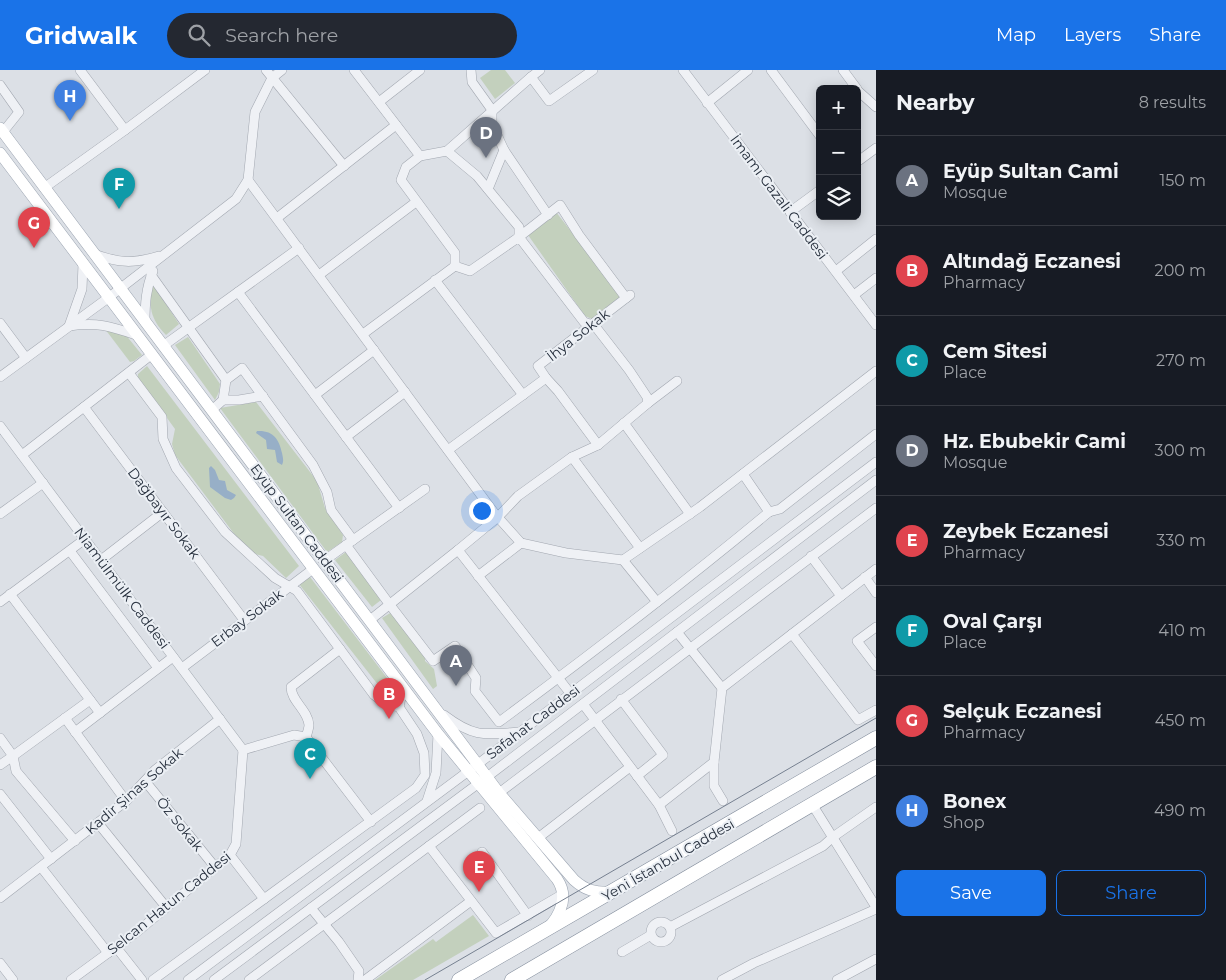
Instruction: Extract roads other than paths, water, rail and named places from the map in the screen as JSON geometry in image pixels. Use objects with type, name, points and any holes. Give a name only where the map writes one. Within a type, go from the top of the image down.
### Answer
[{"type":"highway","name":"Yeni İstanbul Caddesi","points":[[460,980],[876,738]]},
{"type":"highway","name":"Yeni İstanbul Caddesi","points":[[512,980],[876,767]]},
{"type":"main road","name":"Eyüp Sultan Caddesi","points":[[1,130],[438,710],[473,767],[557,879],[563,894]]},
{"type":"main road","name":"Eyüp Sultan Caddesi","points":[[0,153],[438,734],[473,767]]},
{"type":"main road","name":"Eyüp Sultan Caddesi","points":[[483,780],[499,792],[578,884],[591,891],[612,892]]},
{"type":"main road","points":[[548,929],[560,912],[563,894]]},
{"type":"street","points":[[80,70],[125,130]]},
{"type":"street","points":[[44,188],[205,70]]},
{"type":"street","points":[[266,70],[344,166]]},
{"type":"street","points":[[0,378],[120,289],[236,199],[248,180],[255,112],[272,78],[282,70]]},
{"type":"street","points":[[354,70],[420,156]]},
{"type":"street","points":[[378,102],[420,70]]},
{"type":"street","points":[[455,266],[470,271],[520,239],[548,214],[504,150],[492,124],[492,110],[472,82],[471,70]]},
{"type":"street","points":[[455,266],[455,253],[401,180],[406,166],[420,156],[447,151],[540,70]]},
{"type":"street","points":[[531,77],[549,101],[593,70]]},
{"type":"street","name":"İmamı Gazali Caddesi","points":[[682,70],[876,325]]},
{"type":"street","points":[[708,103],[748,70]]},
{"type":"street","points":[[771,70],[816,131]]},
{"type":"street","points":[[843,70],[854,85]]},
{"type":"street","points":[[0,86],[20,112],[1,130]]},
{"type":"street","points":[[861,93],[876,107]]},
{"type":"street","points":[[277,218],[396,125]]},
{"type":"street","points":[[861,159],[876,148]]},
{"type":"street","points":[[488,189],[504,150]]},
{"type":"street","points":[[447,151],[478,176],[518,227],[520,239],[588,324],[595,326],[629,370],[647,397],[648,404]]},
{"type":"street","points":[[248,180],[498,517],[521,543],[566,553],[623,560],[690,514],[876,371]]},
{"type":"street","points":[[790,212],[816,193]]},
{"type":"street","points":[[319,275],[416,202]]},
{"type":"street","name":"İhya Sokak","points":[[448,450],[546,378],[538,366],[588,324],[629,296],[579,235],[560,205],[548,214]]},
{"type":"street","points":[[836,272],[876,239]]},
{"type":"street","points":[[163,346],[300,248]]},
{"type":"street","points":[[94,254],[113,261],[134,263],[166,253]]},
{"type":"street","points":[[145,322],[148,282],[154,268],[166,253]]},
{"type":"street","points":[[69,326],[82,289],[83,264]]},
{"type":"street","points":[[363,334],[455,266]]},
{"type":"street","points":[[151,275],[226,380],[223,400],[212,410]]},
{"type":"street","points":[[854,295],[876,278]]},
{"type":"street","points":[[435,280],[523,395]]},
{"type":"street","points":[[238,292],[399,508]]},
{"type":"street","points":[[0,323],[26,358]]},
{"type":"street","points":[[69,326],[86,324],[106,325],[136,335]]},
{"type":"street","points":[[315,396],[374,350]]},
{"type":"street","points":[[22,455],[151,355]]},
{"type":"street","points":[[226,380],[242,368],[313,465],[327,492],[331,510],[390,606],[433,661],[455,646],[476,678],[474,691],[499,722],[657,602],[769,512],[780,509],[876,434]]},
{"type":"street","points":[[128,372],[162,417],[163,440],[176,468],[226,532],[275,578],[297,591],[374,695],[386,704],[399,707],[417,734],[424,752],[425,775],[416,788],[371,822],[153,980]]},
{"type":"street","points":[[546,378],[558,391],[598,445]]},
{"type":"street","points":[[370,620],[390,606],[498,517],[518,496],[572,457],[598,445],[677,381]]},
{"type":"street","points":[[346,437],[406,392]]},
{"type":"street","points":[[223,400],[239,400],[263,396]]},
{"type":"street","name":"Dağbayır Sokak","points":[[84,407],[244,620]]},
{"type":"street","points":[[624,423],[690,514]]},
{"type":"street","name":"Niamülmülk Caddesi","points":[[1,428],[243,750]]},
{"type":"street","points":[[572,457],[640,548]]},
{"type":"street","name":"Safahat Caddesi","points":[[188,980],[876,462]]},
{"type":"street","points":[[743,474],[769,512]]},
{"type":"street","name":"Safahat Caddesi","points":[[214,980],[483,780],[876,480]]},
{"type":"street","points":[[0,514],[43,483]]},
{"type":"street","points":[[325,560],[425,489]]},
{"type":"street","points":[[499,792],[876,508]]},
{"type":"street","points":[[101,560],[163,512]]},
{"type":"street","points":[[0,602],[85,539]]},
{"type":"street","points":[[478,576],[521,543]]},
{"type":"street","points":[[458,550],[570,694]]},
{"type":"street","points":[[70,551],[158,668]]},
{"type":"street","points":[[811,556],[841,596]]},
{"type":"street","points":[[623,560],[657,602]]},
{"type":"street","name":"Erbay Sokak","points":[[182,668],[313,569]]},
{"type":"street","points":[[722,688],[876,569]]},
{"type":"street","points":[[865,577],[876,593]]},
{"type":"street","points":[[10,594],[100,713]]},
{"type":"street","points":[[876,627],[857,641],[876,666]]},
{"type":"street","points":[[677,632],[722,688],[714,762],[714,786],[723,801]]},
{"type":"street","points":[[792,634],[858,720],[876,710]]},
{"type":"street","points":[[306,737],[309,725],[306,714],[292,693],[291,687],[340,649]]},
{"type":"street","points":[[75,732],[174,657]]},
{"type":"street","points":[[399,707],[404,688]]},
{"type":"street","points":[[621,699],[663,755],[637,776]]},
{"type":"street","points":[[0,765],[90,700]]},
{"type":"street","points":[[583,704],[659,805],[672,831]]},
{"type":"street","points":[[438,710],[458,725],[473,732],[491,735],[519,732]]},
{"type":"street","points":[[65,718],[126,801]]},
{"type":"street","name":"Kadir Şinas Sokak","points":[[0,898],[126,801],[155,770],[220,719]]},
{"type":"street","points":[[243,750],[294,734],[306,737],[371,822]]},
{"type":"street","points":[[427,801],[436,773],[438,734]]},
{"type":"street","points":[[0,738],[13,756],[16,770],[75,841]]},
{"type":"street","name":"Selcan Hatun Caddesi","points":[[71,980],[116,947],[230,855],[236,844],[243,750]]},
{"type":"street","points":[[659,805],[714,762]]},
{"type":"street","points":[[538,838],[630,767]]},
{"type":"street","name":"Öz Sokak","points":[[145,781],[216,867]]},
{"type":"street","points":[[0,794],[51,860]]},
{"type":"street","points":[[722,980],[754,963],[876,908],[812,804]]},
{"type":"street","points":[[670,927],[823,846],[833,836],[876,807]]},
{"type":"street","points":[[248,980],[480,808]]},
{"type":"street","points":[[98,823],[166,907]]},
{"type":"street","points":[[429,846],[496,933],[563,894]]},
{"type":"street","points":[[482,852],[528,916]]},
{"type":"street","points":[[230,855],[264,899]]},
{"type":"street","points":[[41,867],[108,953]]},
{"type":"street","points":[[365,980],[471,901]]},
{"type":"street","points":[[311,908],[359,971],[358,980]]},
{"type":"street","points":[[660,922],[666,923],[672,933],[665,942],[659,943],[651,935],[651,929],[660,922]]},
{"type":"street","points":[[622,952],[651,935]]},
{"type":"street","points":[[116,947],[142,980]]},
{"type":"street","points":[[836,980],[876,960]]},
{"type":"street","points":[[0,963],[12,980]]},
{"type":"water","points":[[257,431],[267,432],[277,440],[283,456],[282,465],[277,462],[275,450],[267,449],[266,440],[256,433]]},
{"type":"water","points":[[211,466],[219,480],[225,481],[227,490],[236,495],[231,500],[210,487],[209,468]]},
{"type":"tram line","points":[[425,980],[876,718]]},
{"type":"place","name":"Bonex","points":[[70,121]]},
{"type":"place","name":"Hz. Ebubekir Cami","points":[[486,158]]},
{"type":"place","name":"Oval Çarşı","points":[[119,209]]},
{"type":"place","name":"Selçuk Eczanesi","points":[[34,248]]},
{"type":"place","name":"Eyüp Sultan Cami","points":[[456,686]]},
{"type":"place","name":"Altındağ Eczanesi","points":[[389,719]]},
{"type":"place","name":"Cem Sitesi","points":[[310,779]]},
{"type":"place","name":"Zeybek Eczanesi","points":[[479,892]]}]
